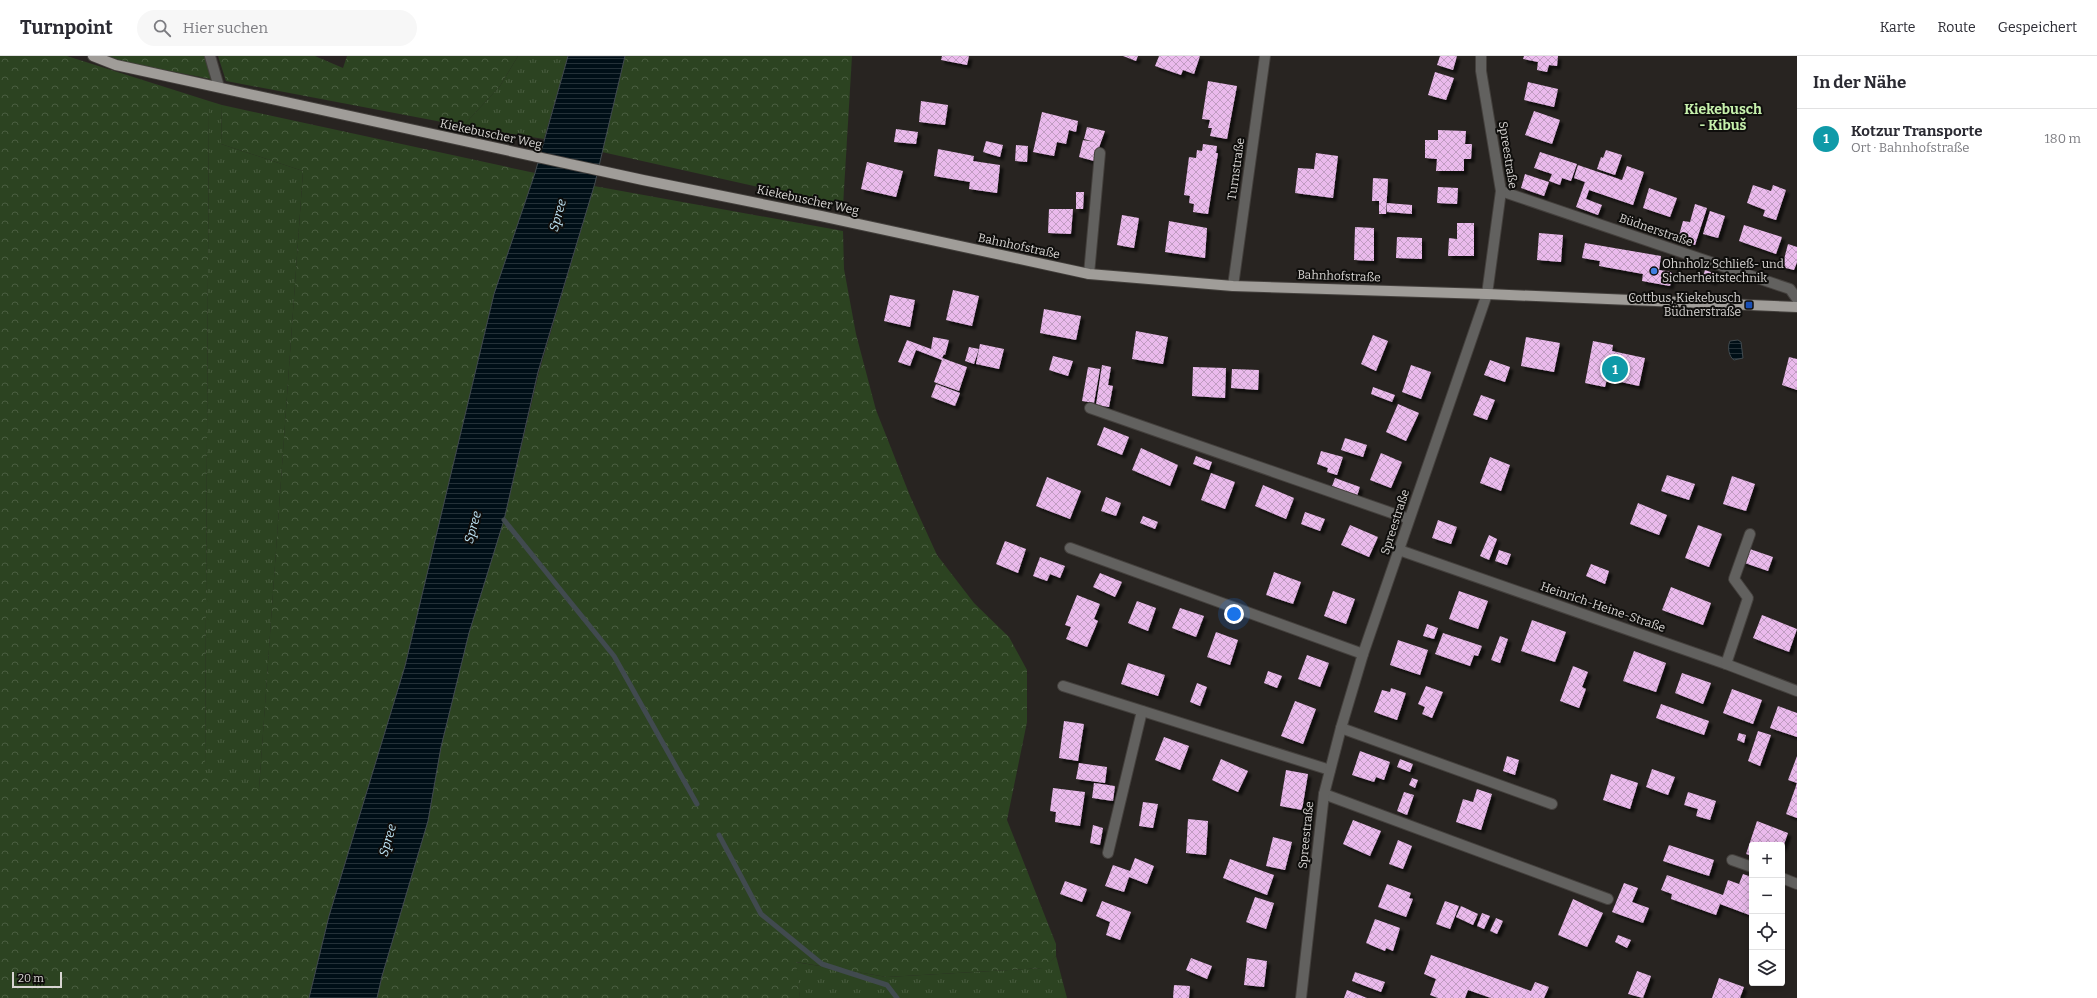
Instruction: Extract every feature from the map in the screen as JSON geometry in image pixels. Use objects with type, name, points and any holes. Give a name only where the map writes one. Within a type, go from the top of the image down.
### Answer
[{"type":"main road","name":"Kiekebuscher Weg","points":[[93,56],[116,65],[483,146],[884,230]]},
{"type":"main road","name":"Bahnhofstraße","points":[[884,230],[1089,274],[1233,286],[1487,294],[1797,307]]},
{"type":"street","points":[[210,56],[219,87]]},
{"type":"street","name":"Turnstraße","points":[[1233,286],[1264,56]]},
{"type":"street","name":"Spreestraße","points":[[1301,998],[1324,794],[1341,728],[1363,654],[1487,294],[1501,191],[1481,71],[1481,56]]},
{"type":"street","points":[[1089,274],[1100,153]]},
{"type":"street","name":"Büdnerstraße","points":[[1501,191],[1790,289],[1797,299]]},
{"type":"street","points":[[1090,408],[1409,519]]},
{"type":"street","points":[[1726,664],[1748,598],[1734,579],[1750,534]]},
{"type":"street","points":[[1070,548],[1363,654]]},
{"type":"street","name":"Heinrich-Heine-Straße","points":[[1399,550],[1726,664],[1797,691]]},
{"type":"street","points":[[1063,686],[1330,770]]},
{"type":"street","points":[[1108,853],[1142,711]]},
{"type":"street","points":[[1341,728],[1552,804]]},
{"type":"street","points":[[1324,794],[1608,899]]},
{"type":"street","points":[[1732,860],[1749,866]]},
{"type":"street","points":[[1785,879],[1797,884]]},
{"type":"green space","points":[[0,56],[67,56],[209,101],[205,773],[259,789],[303,171],[221,144],[222,105],[535,173],[494,294],[405,666],[329,916],[309,998],[0,998]]},
{"type":"green space","points":[[107,56],[205,56],[211,79],[128,63]]},
{"type":"green space","points":[[218,56],[315,56],[343,68],[347,56],[518,56],[500,86],[463,126],[226,81]]},
{"type":"green space","points":[[518,56],[568,56],[544,139],[463,126],[500,86]]},
{"type":"green space","points":[[625,56],[852,56],[843,206],[602,152]]},
{"type":"green space","points":[[209,101],[222,105],[221,144],[303,171],[259,790],[205,774]]},
{"type":"green space","points":[[594,186],[843,231],[844,269],[856,334],[876,410],[910,496],[937,555],[974,603],[1009,637],[1027,670],[1027,722],[1007,820],[1056,944],[1056,956],[1044,968],[887,977],[796,962],[800,998],[377,998],[382,976],[428,821],[441,747],[469,633],[504,520],[539,372]]},
{"type":"green space","points":[[1056,956],[1067,998],[800,998],[795,962],[887,977],[1043,968]]},
{"type":"water","name":"Spree","points":[[568,56],[625,56],[595,183],[538,372],[504,520],[469,633],[441,747],[428,821],[382,976],[377,998],[309,998],[329,916],[405,666],[494,294],[535,173]]},
{"type":"water","points":[[1738,340],[1741,342],[1743,358],[1734,360],[1730,354],[1729,343],[1730,341]]},
{"type":"building","points":[[942,56],[969,56],[967,65],[941,60]]},
{"type":"building","points":[[1123,56],[1138,56],[1136,61]]},
{"type":"building","points":[[1159,56],[1200,56],[1194,74],[1183,70],[1181,75],[1155,66]]},
{"type":"building","points":[[1440,56],[1457,56],[1453,70],[1437,65]]},
{"type":"building","points":[[1524,56],[1558,56],[1557,66],[1549,65],[1547,72],[1537,70],[1538,62],[1523,59]]},
{"type":"building","points":[[1435,72],[1454,78],[1446,100],[1428,95]]},
{"type":"building","points":[[1208,81],[1237,86],[1227,139],[1210,136],[1212,128],[1208,128],[1210,120],[1202,119]]},
{"type":"building","points":[[1528,82],[1558,89],[1554,107],[1524,100]]},
{"type":"building","points":[[921,101],[948,105],[945,125],[919,122]]},
{"type":"building","points":[[1534,111],[1560,120],[1552,144],[1525,135]]},
{"type":"building","points":[[1042,112],[1078,121],[1076,132],[1069,130],[1066,144],[1057,142],[1054,156],[1033,152]]},
{"type":"building","points":[[1087,127],[1105,131],[1094,161],[1079,157],[1083,140],[1095,142],[1084,139]]},
{"type":"building","points":[[896,129],[918,132],[916,144],[894,142]]},
{"type":"building","points":[[1438,130],[1466,131],[1465,144],[1472,144],[1471,159],[1464,159],[1464,171],[1436,171],[1437,159],[1425,158],[1425,140],[1438,140]]},
{"type":"building","points":[[986,141],[1003,145],[1000,157],[983,152]]},
{"type":"building","points":[[1203,144],[1217,146],[1216,153],[1218,153],[1208,214],[1193,212],[1194,204],[1189,203],[1190,196],[1184,195],[1189,157],[1196,158],[1197,150],[1202,151]]},
{"type":"building","points":[[1016,145],[1028,146],[1027,162],[1015,161]]},
{"type":"building","points":[[938,149],[974,156],[973,161],[1000,165],[997,193],[969,189],[970,182],[934,176]]},
{"type":"building","points":[[1606,150],[1622,155],[1615,175],[1597,169],[1601,157],[1603,158]]},
{"type":"building","points":[[1540,152],[1577,164],[1571,181],[1562,178],[1560,185],[1549,181],[1552,174],[1534,168]]},
{"type":"building","points":[[1316,153],[1338,156],[1333,198],[1295,193],[1298,168],[1314,169]]},
{"type":"building","points":[[867,162],[903,171],[896,197],[861,189]]},
{"type":"building","points":[[1578,165],[1622,180],[1627,166],[1644,172],[1633,205],[1589,190],[1586,199],[1602,205],[1598,215],[1576,207],[1585,182],[1574,178]]},
{"type":"building","points":[[1525,174],[1549,182],[1544,196],[1521,188]]},
{"type":"building","points":[[1373,178],[1388,179],[1386,214],[1379,214],[1379,201],[1372,201]]},
{"type":"building","points":[[1753,185],[1771,191],[1773,185],[1786,190],[1776,220],[1763,216],[1765,210],[1747,203]]},
{"type":"building","points":[[1438,187],[1458,188],[1457,204],[1437,203]]},
{"type":"building","points":[[1649,188],[1677,198],[1670,217],[1643,208]]},
{"type":"building","points":[[1076,192],[1084,192],[1083,209],[1076,209]]},
{"type":"building","points":[[1387,203],[1412,205],[1412,214],[1387,212]]},
{"type":"building","points":[[1695,204],[1707,208],[1695,245],[1678,239],[1683,221],[1690,222]]},
{"type":"building","points":[[1049,209],[1073,209],[1071,234],[1048,233]]},
{"type":"building","points":[[1710,211],[1725,216],[1718,238],[1703,234]]},
{"type":"building","points":[[1122,215],[1139,218],[1134,248],[1117,245]]},
{"type":"building","points":[[1169,221],[1207,228],[1205,258],[1165,252]]},
{"type":"building","points":[[1457,223],[1474,223],[1474,256],[1448,256],[1449,238],[1457,239]]},
{"type":"building","points":[[1744,225],[1782,237],[1776,254],[1739,241]]},
{"type":"building","points":[[1355,227],[1374,228],[1374,261],[1354,260]]},
{"type":"building","points":[[1539,233],[1563,235],[1561,262],[1537,260]]},
{"type":"building","points":[[1397,237],[1422,238],[1422,259],[1396,258]]},
{"type":"building","points":[[1585,243],[1661,256],[1659,270],[1673,272],[1670,286],[1642,281],[1643,274],[1599,266],[1600,261],[1582,258]]},
{"type":"building","points":[[1788,244],[1797,247],[1797,262],[1794,270],[1782,267]]},
{"type":"building","points":[[1705,270],[1716,274],[1713,282],[1702,278]]},
{"type":"building","points":[[953,290],[979,296],[972,326],[946,320]]},
{"type":"building","points":[[890,295],[915,300],[910,327],[884,321]]},
{"type":"building","points":[[1044,309],[1081,316],[1076,340],[1040,333]]},
{"type":"building","points":[[1136,331],[1168,337],[1163,364],[1132,359]]},
{"type":"building","points":[[1373,335],[1388,341],[1376,371],[1361,364]]},
{"type":"building","points":[[933,337],[949,340],[945,355],[944,354],[942,358],[967,367],[959,391],[934,382],[942,360],[916,350],[910,366],[898,362],[907,340],[931,349]]},
{"type":"building","points":[[1526,337],[1560,343],[1554,372],[1521,366]]},
{"type":"building","points":[[1593,341],[1613,345],[1612,351],[1645,358],[1639,386],[1607,379],[1605,387],[1585,383]]},
{"type":"building","points":[[980,344],[1004,349],[999,369],[976,364]]},
{"type":"building","points":[[969,347],[979,349],[974,364],[965,361]]},
{"type":"building","points":[[1053,356],[1073,361],[1068,376],[1049,370]]},
{"type":"building","points":[[1789,357],[1797,359],[1797,390],[1782,385]]},
{"type":"building","points":[[1490,360],[1510,367],[1505,382],[1484,375]]},
{"type":"building","points":[[1102,365],[1111,367],[1108,385],[1113,386],[1109,407],[1096,405]]},
{"type":"building","points":[[1411,365],[1431,372],[1421,399],[1402,392]]},
{"type":"building","points":[[1088,367],[1100,369],[1094,403],[1082,401]]},
{"type":"building","points":[[1193,367],[1226,368],[1225,398],[1192,396]]},
{"type":"building","points":[[1232,369],[1259,370],[1258,390],[1231,388]]},
{"type":"building","points":[[936,384],[960,393],[955,406],[931,397]]},
{"type":"building","points":[[1373,387],[1395,395],[1392,402],[1371,394]]},
{"type":"building","points":[[1481,395],[1495,400],[1487,420],[1473,415]]},
{"type":"building","points":[[1398,404],[1419,413],[1406,441],[1386,432]]},
{"type":"building","points":[[1104,427],[1129,437],[1122,455],[1097,445]]},
{"type":"building","points":[[1345,438],[1367,445],[1363,457],[1341,450]]},
{"type":"building","points":[[1141,448],[1178,465],[1170,486],[1132,470]]},
{"type":"building","points":[[1321,451],[1343,457],[1337,475],[1327,472],[1328,468],[1317,464]]},
{"type":"building","points":[[1381,453],[1402,462],[1391,488],[1370,480]]},
{"type":"building","points":[[1196,456],[1212,462],[1209,470],[1193,464]]},
{"type":"building","points":[[1490,457],[1510,465],[1501,491],[1480,483]]},
{"type":"building","points":[[1211,473],[1235,482],[1225,509],[1201,500]]},
{"type":"building","points":[[1667,475],[1695,484],[1689,500],[1661,491]]},
{"type":"building","points":[[1732,476],[1755,484],[1746,511],[1723,504]]},
{"type":"building","points":[[1047,477],[1081,491],[1070,519],[1036,506]]},
{"type":"building","points":[[1335,478],[1360,487],[1357,496],[1332,486]]},
{"type":"building","points":[[1263,485],[1294,498],[1286,519],[1255,506]]},
{"type":"building","points":[[1106,497],[1121,503],[1116,516],[1101,511]]},
{"type":"building","points":[[1638,503],[1667,515],[1659,535],[1630,524]]},
{"type":"building","points":[[1305,512],[1325,519],[1320,531],[1301,524]]},
{"type":"building","points":[[1143,516],[1158,522],[1155,529],[1140,523]]},
{"type":"building","points":[[1438,520],[1457,527],[1451,544],[1432,538]]},
{"type":"building","points":[[1350,525],[1378,537],[1369,557],[1341,545]]},
{"type":"building","points":[[1698,525],[1722,534],[1709,567],[1685,558]]},
{"type":"building","points":[[1489,535],[1497,539],[1489,560],[1480,556]]},
{"type":"building","points":[[1005,541],[1026,549],[1018,573],[996,564]]},
{"type":"building","points":[[1747,548],[1773,557],[1768,571],[1742,562]]},
{"type":"building","points":[[1499,550],[1511,554],[1507,565],[1495,561]]},
{"type":"building","points":[[1040,557],[1065,566],[1060,578],[1050,574],[1047,581],[1033,576]]},
{"type":"building","points":[[1591,564],[1609,571],[1605,584],[1586,576]]},
{"type":"building","points":[[1274,572],[1301,582],[1293,604],[1266,595]]},
{"type":"building","points":[[1100,573],[1122,582],[1115,597],[1093,587]]},
{"type":"building","points":[[1671,587],[1711,603],[1703,625],[1662,610]]},
{"type":"building","points":[[1333,591],[1355,599],[1346,624],[1324,616]]},
{"type":"building","points":[[1459,591],[1488,601],[1478,629],[1449,619]]},
{"type":"building","points":[[1077,595],[1100,604],[1094,619],[1098,621],[1087,647],[1066,639],[1071,627],[1065,625]]},
{"type":"building","points":[[1137,601],[1156,608],[1148,631],[1128,623]]},
{"type":"building","points":[[1180,608],[1204,616],[1196,637],[1172,628]]},
{"type":"building","points":[[1762,615],[1797,629],[1789,652],[1753,638]]},
{"type":"building","points":[[1532,620],[1566,632],[1555,662],[1521,651]]},
{"type":"building","points":[[1427,624],[1438,628],[1434,639],[1423,636]]},
{"type":"building","points":[[1216,632],[1238,640],[1230,665],[1207,657]]},
{"type":"building","points":[[1443,633],[1482,646],[1478,656],[1474,655],[1470,666],[1435,654]]},
{"type":"building","points":[[1500,636],[1508,639],[1500,663],[1491,660]]},
{"type":"building","points":[[1398,640],[1428,650],[1420,675],[1390,665]]},
{"type":"building","points":[[1634,651],[1666,663],[1656,692],[1623,681]]},
{"type":"building","points":[[1307,655],[1329,663],[1320,687],[1298,679]]},
{"type":"building","points":[[1128,663],[1165,675],[1158,696],[1121,684]]},
{"type":"building","points":[[1573,666],[1588,672],[1582,687],[1586,689],[1579,708],[1560,701]]},
{"type":"building","points":[[1268,671],[1282,676],[1277,688],[1264,683]]},
{"type":"building","points":[[1682,673],[1711,683],[1703,704],[1675,693]]},
{"type":"building","points":[[1197,683],[1207,687],[1200,706],[1190,702]]},
{"type":"building","points":[[1426,686],[1443,692],[1432,718],[1422,714],[1425,707],[1418,704]]},
{"type":"building","points":[[1391,688],[1406,693],[1397,720],[1374,712],[1382,690],[1390,692]]},
{"type":"building","points":[[1732,689],[1762,700],[1753,724],[1723,713]]},
{"type":"building","points":[[1295,701],[1316,709],[1303,744],[1281,736]]},
{"type":"building","points":[[1661,704],[1709,721],[1704,735],[1656,718]]},
{"type":"building","points":[[1778,706],[1797,713],[1797,737],[1770,728]]},
{"type":"building","points":[[1064,721],[1084,724],[1078,761],[1059,758]]},
{"type":"building","points":[[1758,731],[1771,735],[1760,766],[1748,761]]},
{"type":"building","points":[[1739,733],[1746,735],[1744,743],[1737,740]]},
{"type":"building","points":[[1164,737],[1189,746],[1180,770],[1155,760]]},
{"type":"building","points":[[1360,751],[1390,762],[1384,780],[1376,777],[1374,782],[1352,775]]},
{"type":"building","points":[[1507,756],[1519,760],[1515,775],[1503,771]]},
{"type":"building","points":[[1797,756],[1797,783],[1788,780]]},
{"type":"building","points":[[1221,759],[1248,771],[1238,792],[1212,780]]},
{"type":"building","points":[[1400,759],[1413,764],[1410,772],[1397,767]]},
{"type":"building","points":[[1079,763],[1107,767],[1105,783],[1076,779]]},
{"type":"building","points":[[1652,769],[1675,777],[1668,795],[1646,787]]},
{"type":"building","points":[[1286,770],[1308,774],[1302,810],[1280,806]]},
{"type":"building","points":[[1611,774],[1638,783],[1630,809],[1603,800]]},
{"type":"building","points":[[1412,778],[1418,780],[1415,788],[1409,785]]},
{"type":"building","points":[[1094,783],[1115,786],[1113,801],[1092,798]]},
{"type":"building","points":[[1797,783],[1797,818],[1786,814]]},
{"type":"building","points":[[1053,788],[1085,792],[1080,826],[1055,822],[1056,812],[1050,811]]},
{"type":"building","points":[[1477,789],[1492,794],[1481,830],[1456,822],[1463,799],[1473,802]]},
{"type":"building","points":[[1404,792],[1414,795],[1407,815],[1397,811]]},
{"type":"building","points":[[1688,792],[1716,801],[1710,820],[1696,816],[1698,809],[1684,805]]},
{"type":"building","points":[[1143,802],[1158,804],[1153,828],[1139,826]]},
{"type":"building","points":[[1188,819],[1208,821],[1206,855],[1186,853]]},
{"type":"building","points":[[1353,820],[1381,831],[1370,856],[1343,844]]},
{"type":"building","points":[[1757,821],[1788,833],[1785,842],[1750,842]]},
{"type":"building","points":[[1093,825],[1103,828],[1100,845],[1090,843]]},
{"type":"building","points":[[1273,837],[1292,842],[1285,870],[1266,866]]},
{"type":"building","points":[[1398,840],[1412,846],[1403,869],[1389,864]]},
{"type":"building","points":[[1669,845],[1714,860],[1709,876],[1663,861]]},
{"type":"building","points":[[1749,845],[1749,855],[1746,854]]},
{"type":"building","points":[[1135,858],[1154,866],[1147,884],[1129,877],[1124,892],[1105,886],[1113,865],[1130,871]]},
{"type":"building","points":[[1230,859],[1274,875],[1267,895],[1223,878]]},
{"type":"building","points":[[1743,874],[1749,876],[1749,915],[1720,904],[1716,915],[1671,899],[1672,894],[1661,890],[1667,875],[1723,895],[1728,880],[1739,884]]},
{"type":"building","points":[[1065,881],[1087,889],[1082,902],[1060,894]]},
{"type":"building","points":[[1624,883],[1638,888],[1632,902],[1649,908],[1643,923],[1612,912]]},
{"type":"building","points":[[1387,884],[1411,893],[1409,898],[1413,899],[1406,917],[1378,907]]},
{"type":"building","points":[[1255,897],[1274,903],[1266,929],[1246,922]]},
{"type":"building","points":[[1573,899],[1603,913],[1587,947],[1558,935]]},
{"type":"building","points":[[1102,901],[1131,912],[1120,940],[1106,935],[1110,922],[1096,916]]},
{"type":"building","points":[[1445,901],[1459,906],[1450,929],[1436,924]]},
{"type":"building","points":[[1461,906],[1478,914],[1473,925],[1456,917]]},
{"type":"building","points":[[1482,913],[1490,916],[1484,929],[1477,926]]},
{"type":"building","points":[[1496,918],[1503,921],[1497,934],[1490,931]]},
{"type":"building","points":[[1375,919],[1400,928],[1393,951],[1386,948],[1385,951],[1366,943]]},
{"type":"building","points":[[1618,935],[1631,940],[1627,948],[1615,942]]},
{"type":"building","points":[[1431,955],[1531,991],[1535,982],[1549,987],[1544,998],[1491,998],[1468,990],[1465,998],[1438,998],[1430,995],[1436,979],[1424,974]]},
{"type":"building","points":[[1191,958],[1212,966],[1207,979],[1186,970]]},
{"type":"building","points":[[1247,958],[1267,961],[1264,987],[1244,985]]},
{"type":"building","points":[[1637,971],[1651,976],[1643,998],[1628,994]]},
{"type":"building","points":[[1355,972],[1385,982],[1381,992],[1352,981]]},
{"type":"building","points":[[1719,978],[1744,987],[1740,998],[1712,998]]},
{"type":"building","points":[[1174,985],[1190,986],[1189,998],[1173,998]]},
{"type":"building","points":[[1347,990],[1367,998],[1344,998]]},
{"type":"waterway","points":[[504,520],[614,656],[697,804]]},
{"type":"waterway","points":[[719,835],[761,914],[822,964],[887,985],[897,998]]},
{"type":"place","name":"Ohnholz Schließ- und Sicherheitstechnik","points":[[1654,271]]},
{"type":"place","name":"Cottbus, Kiekebusch Büdnerstraße","points":[[1749,305]]},
{"type":"place","name":"Kotzur Transporte","points":[[1615,369]]},
{"type":"district","name":"Kiekebusch - Kibuš","points":[[1723,118]]}]
